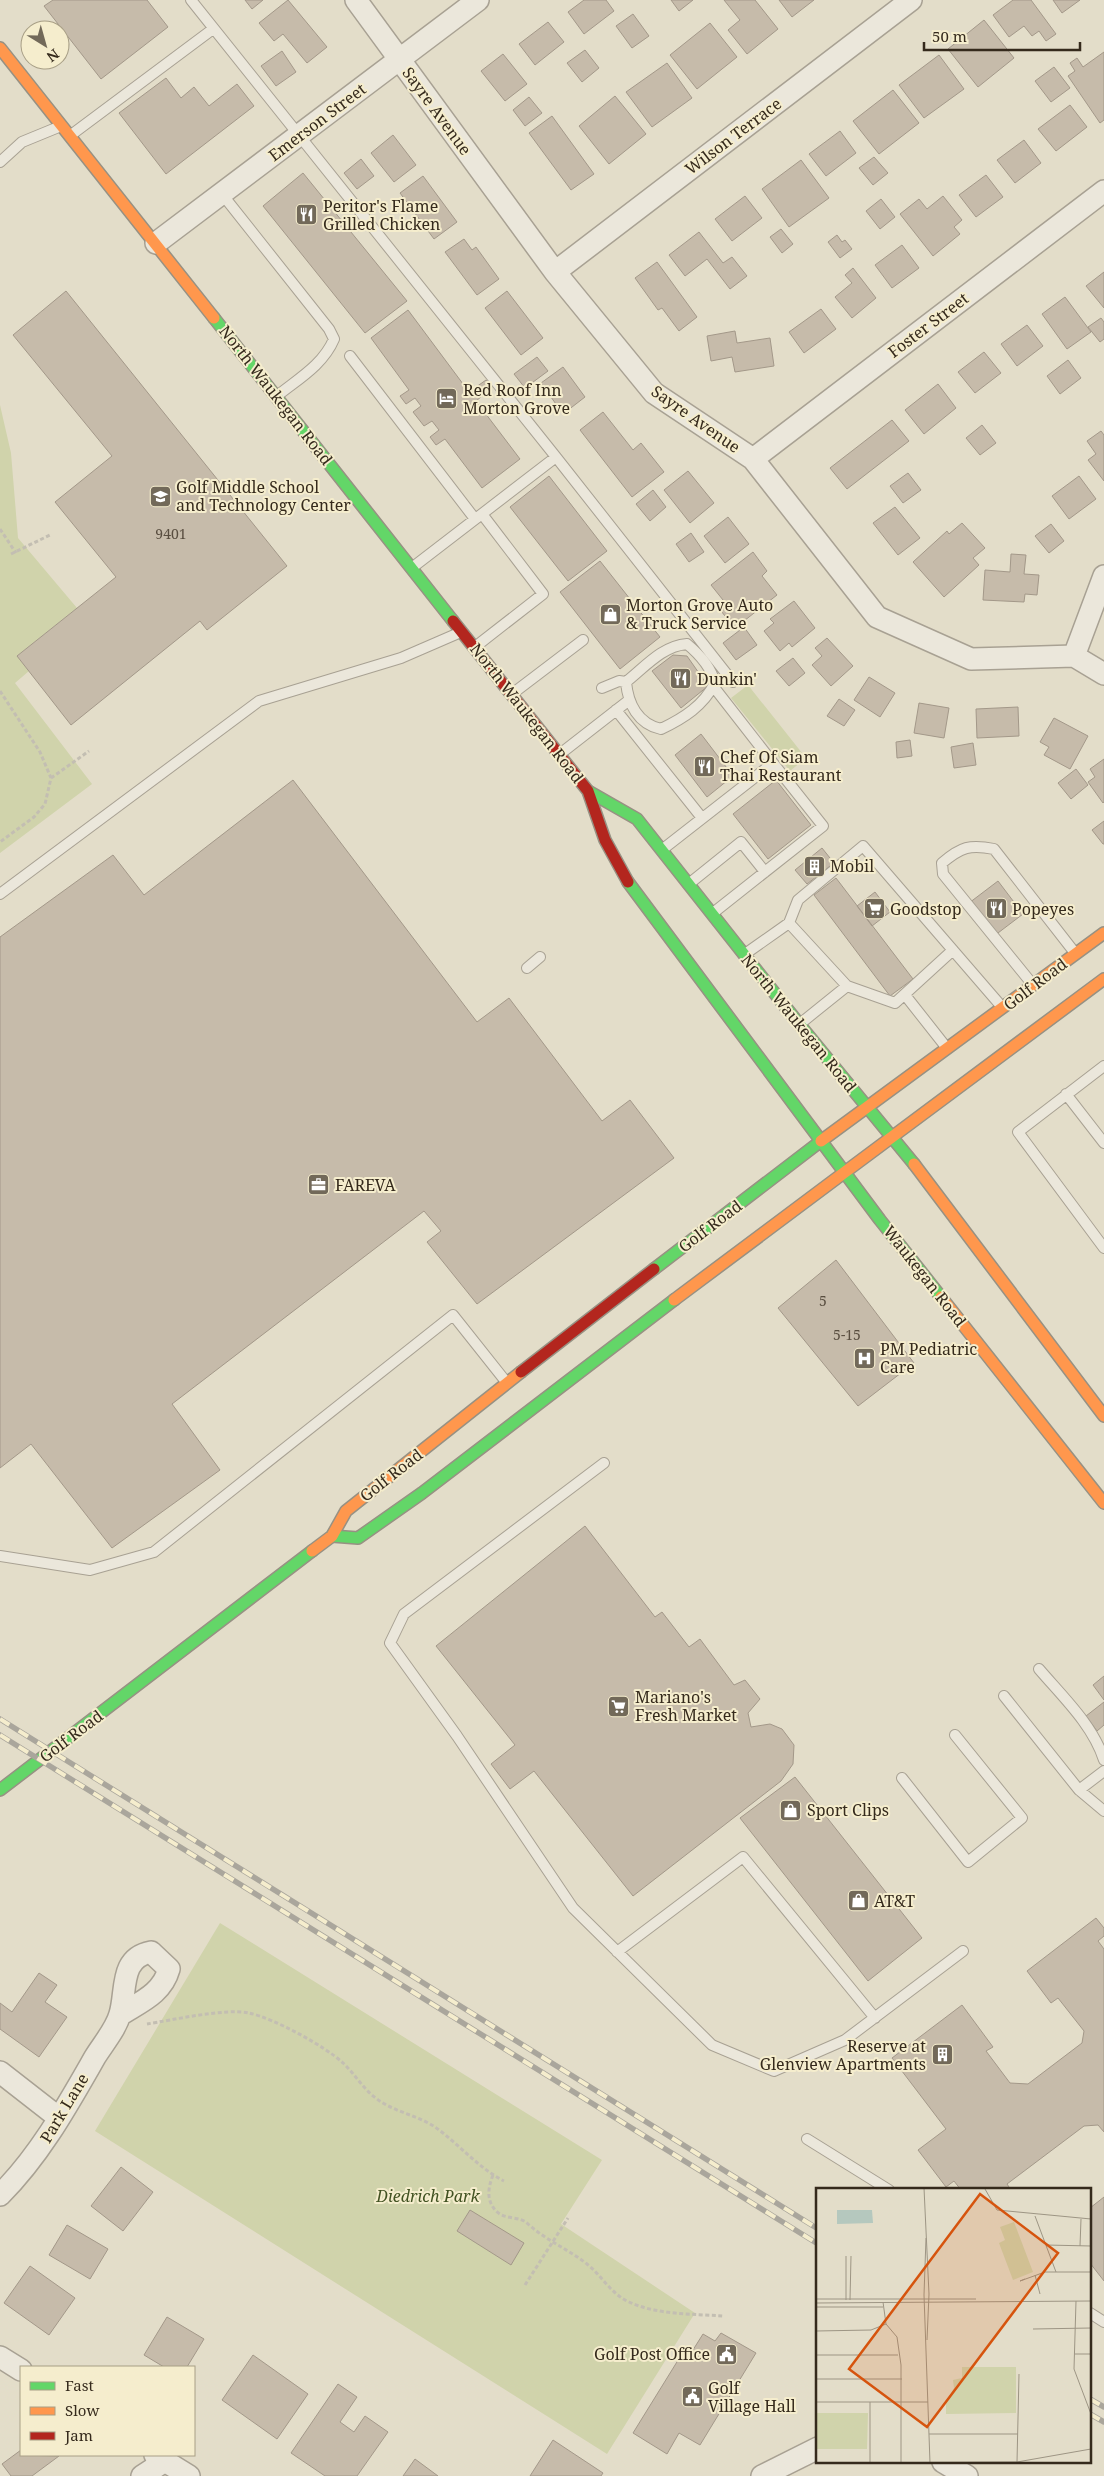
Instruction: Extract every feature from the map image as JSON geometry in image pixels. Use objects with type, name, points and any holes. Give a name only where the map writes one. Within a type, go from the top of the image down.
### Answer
[{"type":"main road","name":"North Waukegan Road","points":[[0,48],[588,791],[605,840],[632,889],[821,1141]]},
{"type":"main road","name":"North Waukegan Road","points":[[588,791],[637,819],[799,1024],[867,1106]]},
{"type":"main road","name":"Golf Road","points":[[0,1790],[332,1536],[346,1511],[507,1383],[867,1106],[1104,933]]},
{"type":"main road","name":"Golf Road","points":[[332,1536],[358,1538],[422,1493],[620,1340],[1104,979]]},
{"type":"main road","points":[[867,1106],[1104,1416]]},
{"type":"main road","name":"Waukegan Road","points":[[821,1141],[1104,1504]]},
{"type":"street","name":"Sayre Avenue","points":[[356,0],[555,272],[654,392],[752,459],[877,617],[971,659],[1074,656]]},
{"type":"street","name":"Emerson Street","points":[[156,243],[478,0]]},
{"type":"street","name":"Wilson Terrace","points":[[555,272],[911,0]]},
{"type":"street","name":"Foster Street","points":[[752,459],[1104,191]]},
{"type":"street","points":[[1104,576],[1074,656],[1104,674]]},
{"type":"street","name":"Park Lane","points":[[0,2195],[16,2180],[40,2149],[120,2015]]},
{"type":"street","points":[[0,2072],[59,2118]]},
{"type":"street","points":[[0,2357],[20,2369]]},
{"type":"street","points":[[762,2476],[816,2449]]},
{"type":"street","points":[[142,2476],[160,2458],[189,2476]]},
{"type":"street","points":[[946,2464],[966,2476]]},
{"type":"lane","points":[[192,0],[213,29],[556,457],[733,682]]},
{"type":"lane","points":[[70,136],[213,29]]},
{"type":"lane","points":[[0,162],[22,142],[62,126]]},
{"type":"lane","points":[[222,194],[329,329],[334,339],[329,351],[320,362],[276,396]]},
{"type":"lane","points":[[350,356],[406,430],[543,594],[475,648]]},
{"type":"lane","points":[[412,568],[556,457]]},
{"type":"lane","points":[[0,894],[259,701],[401,658],[462,631]]},
{"type":"lane","points":[[511,694],[583,640]]},
{"type":"lane","points":[[602,688],[619,681],[626,682],[655,657],[674,645],[687,644],[696,652],[712,673],[713,686],[823,826],[712,914]]},
{"type":"lane","points":[[626,682],[628,701],[649,727],[661,729],[693,711],[713,686]]},
{"type":"lane","points":[[559,755],[628,701]]},
{"type":"lane","points":[[616,710],[702,818]]},
{"type":"lane","points":[[662,850],[772,763]]},
{"type":"lane","points":[[689,884],[741,842],[765,872]]},
{"type":"lane","points":[[1033,985],[943,874],[942,863],[955,852],[975,845],[994,849],[1076,954]]},
{"type":"lane","points":[[744,954],[789,924],[798,900],[864,846],[1002,1008]]},
{"type":"lane","points":[[789,924],[847,986],[895,1004],[953,950]]},
{"type":"lane","points":[[527,968],[540,957]]},
{"type":"lane","points":[[799,1024],[847,986]]},
{"type":"lane","points":[[905,995],[947,1048]]},
{"type":"lane","points":[[1104,1066],[1018,1132],[1104,1248]]},
{"type":"lane","points":[[1066,1094],[1104,1144]]},
{"type":"lane","points":[[0,1556],[90,1570],[154,1552],[453,1315],[507,1383]]},
{"type":"lane","points":[[604,1463],[404,1614],[390,1643],[457,1736],[573,1908],[712,2045],[774,2071],[845,2040],[963,1951]]},
{"type":"lane","points":[[1039,1669],[1082,1722],[1100,1748],[1104,1760]]},
{"type":"lane","points":[[1004,1696],[1080,1790],[1104,1811]]},
{"type":"lane","points":[[902,1778],[968,1862],[1022,1818],[955,1736]]},
{"type":"lane","points":[[1080,1790],[1104,1771]]},
{"type":"lane","points":[[617,1952],[743,1857],[875,2018]]},
{"type":"lane","points":[[807,2139],[886,2188]]},
{"type":"lane","points":[[1092,2314],[1104,2322]]},
{"type":"path","points":[[0,529],[16,553]]},
{"type":"path","points":[[11,554],[50,534]]},
{"type":"path","points":[[0,691],[40,752],[52,778]]},
{"type":"path","points":[[0,842],[34,817],[45,804],[52,778],[89,750]]},
{"type":"path","points":[[146,2024],[206,2015],[248,2013],[273,2021],[343,2062],[375,2098],[388,2107],[433,2126],[493,2175],[504,2181]]},
{"type":"path","points":[[493,2175],[488,2194],[496,2210],[506,2218],[525,2221],[536,2232],[586,2264],[600,2275],[608,2288],[630,2303],[682,2314],[724,2316]]},
{"type":"path","points":[[525,2285],[568,2218]]},
{"type":"green space","points":[[0,405],[11,453],[18,538],[77,608],[17,656],[29,671],[15,683],[92,784],[0,853]]},
{"type":"green space","points":[[748,685],[806,758],[790,771],[731,698]]},
{"type":"green space","name":"Diedrich Park","points":[[220,1923],[602,2160],[561,2224],[695,2313],[607,2454],[95,2131]]},
{"type":"building","points":[[53,0],[147,0],[168,27],[101,79],[70,39],[70,20],[55,20],[44,6]]},
{"type":"building","points":[[245,0],[263,0],[252,9]]},
{"type":"building","points":[[288,0],[327,47],[307,63],[283,34],[274,41],[259,23]]},
{"type":"building","points":[[584,0],[606,0],[614,11],[584,34],[568,12]]},
{"type":"building","points":[[671,0],[693,0],[679,11]]},
{"type":"building","points":[[724,0],[755,0],[778,29],[747,54],[728,30],[740,20]]},
{"type":"building","points":[[779,0],[814,0],[792,17]]},
{"type":"building","points":[[1013,0],[1031,0],[1056,34],[1046,41],[1039,31],[1032,36],[1024,26],[1009,37],[993,15]]},
{"type":"building","points":[[1053,0],[1080,0],[1062,13]]},
{"type":"building","points":[[633,14],[649,36],[632,48],[616,26]]},
{"type":"building","points":[[984,20],[1014,58],[978,87],[948,49]]},
{"type":"building","points":[[548,22],[564,42],[535,65],[519,44]]},
{"type":"building","points":[[710,23],[737,57],[697,89],[670,55]]},
{"type":"building","points":[[585,50],[599,68],[582,82],[567,63]]},
{"type":"building","points":[[282,51],[296,72],[276,86],[261,66]]},
{"type":"building","points":[[1104,52],[1104,120],[1100,123],[1068,76],[1075,71],[1070,63],[1077,58],[1083,67]]},
{"type":"building","points":[[503,54],[527,84],[505,101],[481,71]]},
{"type":"building","points":[[939,55],[964,89],[924,118],[899,85]]},
{"type":"building","points":[[667,63],[692,98],[652,127],[626,92]]},
{"type":"building","points":[[1054,67],[1070,88],[1051,102],[1035,81]]},
{"type":"building","points":[[166,78],[181,98],[194,87],[209,106],[237,84],[254,106],[166,174],[119,113]]},
{"type":"building","points":[[893,90],[919,123],[879,154],[853,121]]},
{"type":"building","points":[[615,96],[646,134],[609,164],[579,126]]},
{"type":"building","points":[[529,97],[542,113],[525,126],[513,110]]},
{"type":"building","points":[[1070,105],[1087,127],[1056,151],[1038,129]]},
{"type":"building","points":[[552,116],[594,174],[571,190],[529,133]]},
{"type":"building","points":[[840,131],[856,153],[826,176],[809,154]]},
{"type":"building","points":[[393,135],[416,165],[394,182],[371,153]]},
{"type":"building","points":[[1024,140],[1041,163],[1015,183],[997,160]]},
{"type":"building","points":[[874,157],[888,173],[873,185],[859,168]]},
{"type":"building","points":[[361,159],[374,176],[357,189],[344,173]]},
{"type":"building","points":[[801,160],[829,198],[789,227],[762,189]]},
{"type":"building","points":[[303,173],[407,301],[365,333],[263,206]]},
{"type":"building","points":[[986,175],[1003,197],[976,217],[959,195]]},
{"type":"building","points":[[423,176],[457,222],[434,239],[400,193]]},
{"type":"building","points":[[745,196],[762,218],[732,241],[715,219]]},
{"type":"building","points":[[943,196],[962,220],[954,227],[960,234],[933,256],[900,214],[919,199],[927,209]]},
{"type":"building","points":[[881,199],[895,217],[880,229],[866,211]]},
{"type":"building","points":[[781,229],[793,244],[782,253],[770,237]]},
{"type":"building","points":[[699,232],[723,263],[732,257],[747,276],[730,289],[707,259],[685,276],[669,255]]},
{"type":"building","points":[[837,235],[842,242],[845,240],[852,249],[840,258],[828,242]]},
{"type":"building","points":[[464,239],[472,250],[476,247],[499,279],[477,295],[445,252]]},
{"type":"building","points":[[902,245],[919,268],[892,288],[875,265]]},
{"type":"building","points":[[657,262],[697,317],[679,331],[662,308],[658,310],[635,278]]},
{"type":"building","points":[[853,268],[876,298],[852,318],[835,297],[852,283],[845,275]]},
{"type":"building","points":[[1104,272],[1104,308],[1086,286]]},
{"type":"building","points":[[66,291],[287,566],[207,630],[200,621],[71,725],[17,656],[116,577],[55,502],[112,456],[13,335]]},
{"type":"building","points":[[507,291],[543,338],[521,355],[485,308]]},
{"type":"building","points":[[1065,297],[1091,332],[1067,349],[1042,314]]},
{"type":"building","points":[[821,309],[836,329],[804,353],[789,332]]},
{"type":"building","name":"Red Roof Inn Morton Grove","points":[[408,310],[469,392],[486,380],[492,388],[476,401],[520,459],[482,488],[445,439],[436,445],[430,437],[439,430],[432,421],[424,426],[413,412],[421,406],[415,398],[406,404],[400,396],[409,390],[371,338]]},
{"type":"building","points":[[1101,318],[1104,322],[1104,339],[1100,342],[1088,327]]},
{"type":"building","points":[[1027,325],[1043,346],[1017,366],[1001,344]]},
{"type":"building","points":[[735,331],[737,343],[770,338],[774,366],[735,372],[732,357],[711,361],[707,336]]},
{"type":"building","points":[[984,352],[1001,373],[975,393],[958,372]]},
{"type":"building","points":[[537,357],[548,371],[525,388],[514,374]]},
{"type":"building","points":[[1068,360],[1081,378],[1060,394],[1047,376]]},
{"type":"building","points":[[563,367],[585,397],[563,414],[541,383]]},
{"type":"building","points":[[938,384],[956,408],[924,434],[905,410]]},
{"type":"building","points":[[603,412],[633,450],[641,443],[664,472],[632,497],[580,430]]},
{"type":"building","points":[[892,420],[909,441],[847,489],[830,468]]},
{"type":"building","points":[[982,425],[996,443],[980,455],[966,438]]},
{"type":"building","points":[[1101,431],[1104,435],[1104,481],[1088,460],[1096,454],[1087,441]]},
{"type":"building","points":[[688,471],[714,503],[690,523],[664,490]]},
{"type":"building","points":[[908,473],[921,490],[903,503],[890,486]]},
{"type":"building","points":[[549,476],[607,551],[568,581],[510,507]]},
{"type":"building","points":[[1079,476],[1096,499],[1069,519],[1052,496]]},
{"type":"building","points":[[653,490],[666,507],[650,521],[636,504]]},
{"type":"building","points":[[895,507],[920,538],[898,555],[873,523]]},
{"type":"building","points":[[728,517],[749,544],[725,563],[704,536]]},
{"type":"building","points":[[962,523],[985,548],[973,558],[979,565],[944,597],[913,562],[947,531],[949,534]]},
{"type":"building","points":[[1051,524],[1064,541],[1049,553],[1035,536]]},
{"type":"building","points":[[691,533],[704,552],[689,562],[676,544]]},
{"type":"building","points":[[753,552],[767,571],[762,576],[777,595],[735,628],[716,605],[723,600],[711,585]]},
{"type":"building","points":[[1011,554],[1026,555],[1024,574],[1039,575],[1037,595],[1025,594],[1024,602],[983,600],[985,570],[1010,572]]},
{"type":"building","name":"Morton Grove Auto & Truck Service","points":[[600,561],[660,637],[620,669],[560,592]]},
{"type":"building","points":[[794,601],[815,628],[792,647],[789,643],[780,651],[764,631],[774,623],[770,619]]},
{"type":"building","points":[[744,627],[757,645],[736,660],[723,643]]},
{"type":"building","points":[[827,638],[853,666],[831,686],[812,665],[822,656],[815,648]]},
{"type":"building","name":"Dunkin'","points":[[673,655],[687,656],[708,686],[681,708],[652,671]]},
{"type":"building","points":[[793,658],[805,673],[789,686],[776,671]]},
{"type":"building","points":[[869,677],[895,693],[880,717],[854,700]]},
{"type":"building","points":[[839,699],[855,710],[844,726],[827,716]]},
{"type":"building","points":[[919,703],[949,708],[944,738],[914,733]]},
{"type":"building","points":[[1018,707],[1019,736],[977,738],[976,709]]},
{"type":"building","points":[[1054,718],[1088,736],[1070,769],[1044,755],[1049,747],[1040,742]]},
{"type":"building","name":"Chef Of Siam Thai Restaurant","points":[[701,734],[733,776],[707,797],[675,755]]},
{"type":"building","points":[[910,740],[912,756],[897,758],[896,742]]},
{"type":"building","points":[[973,743],[976,765],[954,768],[951,747]]},
{"type":"building","points":[[1104,759],[1103,803],[1088,782],[1095,777],[1090,769]]},
{"type":"building","points":[[1076,769],[1088,785],[1071,799],[1058,783]]},
{"type":"building","name":"FAREVA","points":[[293,780],[477,1022],[509,998],[602,1121],[630,1100],[674,1158],[477,1304],[427,1242],[441,1231],[424,1211],[172,1404],[220,1470],[112,1548],[31,1444],[0,1468],[0,937],[113,855],[144,895]]},
{"type":"building","points":[[776,780],[811,825],[768,859],[733,814]]},
{"type":"building","points":[[1104,821],[1104,844],[1103,844],[1092,830]]},
{"type":"building","name":"Mobil","points":[[822,848],[834,863],[807,884],[795,870]]},
{"type":"building","name":"Goodstop","points":[[836,878],[913,979],[890,996],[814,895]]},
{"type":"building","name":"Popeyes","points":[[998,881],[1023,914],[994,936],[969,903]]},
{"type":"building","name":"Goodstop","points":[[875,892],[890,912],[872,926],[857,906]]},
{"type":"building","points":[[836,1260],[914,1363],[858,1406],[778,1308]]},
{"type":"building","name":"Mariano's Fresh Market","points":[[585,1526],[655,1617],[662,1612],[689,1647],[700,1639],[734,1685],[745,1680],[760,1699],[748,1713],[751,1727],[770,1724],[782,1729],[794,1745],[793,1764],[781,1781],[633,1896],[534,1771],[510,1789],[491,1764],[515,1745],[436,1646]]},
{"type":"building","points":[[1104,1676],[1104,1700],[1093,1685]]},
{"type":"building","points":[[1104,1702],[1104,1725],[1097,1731],[1086,1716]]},
{"type":"building","points":[[795,1777],[922,1938],[868,1981],[740,1818]]},
{"type":"building","name":"Reserve at Glenview Apartments","points":[[1096,1918],[1104,1928],[1104,1936],[1098,1941],[1104,1949],[1104,2132],[1098,2125],[1084,2126],[1007,2184],[1010,2188],[959,2188],[954,2181],[946,2187],[918,2150],[946,2129],[892,2058],[962,2005],[993,2047],[986,2051],[1010,2083],[1028,2084],[1082,2043],[1084,2031],[1058,1998],[1051,2003],[1027,1971]]},
{"type":"building","points":[[39,1973],[57,1985],[45,2002],[67,2017],[39,2057],[0,2029],[0,2003],[12,2012]]},
{"type":"building","points":[[121,2167],[153,2192],[123,2231],[91,2206]]},
{"type":"building","points":[[1104,2197],[1104,2281],[1092,2266],[1092,2206]]},
{"type":"building","points":[[470,2210],[524,2243],[511,2265],[457,2231]]},
{"type":"building","points":[[67,2225],[108,2249],[90,2279],[49,2255]]},
{"type":"building","points":[[30,2266],[75,2298],[49,2335],[4,2303]]},
{"type":"building","points":[[167,2317],[204,2339],[188,2366],[162,2366],[144,2355]]},
{"type":"building","name":"Golf Village Hall","points":[[721,2333],[756,2353],[700,2445],[679,2433],[667,2454],[633,2433],[680,2357],[686,2361],[703,2334],[715,2341]]},
{"type":"building","points":[[253,2355],[308,2394],[277,2439],[222,2400]]},
{"type":"building","points":[[338,2384],[357,2397],[340,2422],[354,2432],[365,2416],[388,2432],[357,2476],[325,2476],[291,2453]]},
{"type":"building","points":[[553,2440],[603,2473],[601,2476],[530,2476]]},
{"type":"building","points":[[20,2451],[20,2456],[59,2456],[32,2476],[11,2476],[2,2464]]},
{"type":"building","points":[[415,2459],[438,2476],[403,2476]]},
{"type":"railway","points":[[0,1719],[816,2228]]},
{"type":"railway","points":[[0,1735],[816,2243]]},
{"type":"railway","points":[[1092,2400],[1104,2407]]},
{"type":"railway","points":[[1092,2415],[1104,2422]]},
{"type":"traffic: fast","points":[[214,318],[453,621]]},
{"type":"traffic: fast","points":[[588,791],[637,819],[799,1024],[914,1164]]},
{"type":"traffic: fast","points":[[628,882],[880,1220],[941,1297]]},
{"type":"traffic: fast","points":[[654,1269],[821,1141]]},
{"type":"traffic: fast","points":[[332,1536],[358,1538],[422,1493],[674,1300]]},
{"type":"traffic: fast","points":[[0,1790],[312,1551]]},
{"type":"traffic: slow","points":[[0,48],[214,318]]},
{"type":"traffic: slow","points":[[821,1141],[1104,933]]},
{"type":"traffic: slow","points":[[845,1172],[1104,979]]},
{"type":"traffic: slow","points":[[914,1164],[1104,1416]]},
{"type":"traffic: slow","points":[[674,1300],[845,1172]]},
{"type":"traffic: slow","points":[[941,1297],[1104,1503]]},
{"type":"traffic: slow","points":[[312,1551],[332,1536],[346,1511],[521,1372]]},
{"type":"traffic: jam","points":[[453,621],[588,791],[605,840],[628,882]]},
{"type":"traffic: jam","points":[[521,1372],[654,1269]]},
{"type":"place","name":"Peritor's Flame Grilled Chicken","points":[[307,215]]},
{"type":"place","name":"Red Roof Inn Morton Grove","points":[[447,399]]},
{"type":"place","name":"Golf Middle School and Technology Center","points":[[160,496]]},
{"type":"place","name":"Morton Grove Auto & Truck Service","points":[[610,614]]},
{"type":"place","name":"Dunkin'","points":[[681,679]]},
{"type":"place","name":"Chef Of Siam Thai Restaurant","points":[[704,766]]},
{"type":"place","name":"Mobil","points":[[814,866]]},
{"type":"place","name":"Goodstop","points":[[874,909]]},
{"type":"place","name":"Popeyes","points":[[996,909]]},
{"type":"place","name":"FAREVA","points":[[319,1185]]},
{"type":"place","name":"PM Pediatric Care","points":[[864,1358]]},
{"type":"place","name":"Mariano's Fresh Market","points":[[619,1706]]},
{"type":"place","name":"Sport Clips","points":[[791,1810]]},
{"type":"place","name":"AT&T","points":[[858,1901]]},
{"type":"place","name":"Reserve at Glenview Apartments","points":[[942,2055]]},
{"type":"place","name":"Golf Post Office","points":[[726,2354]]},
{"type":"place","name":"Golf Village Hall","points":[[692,2397]]}]
